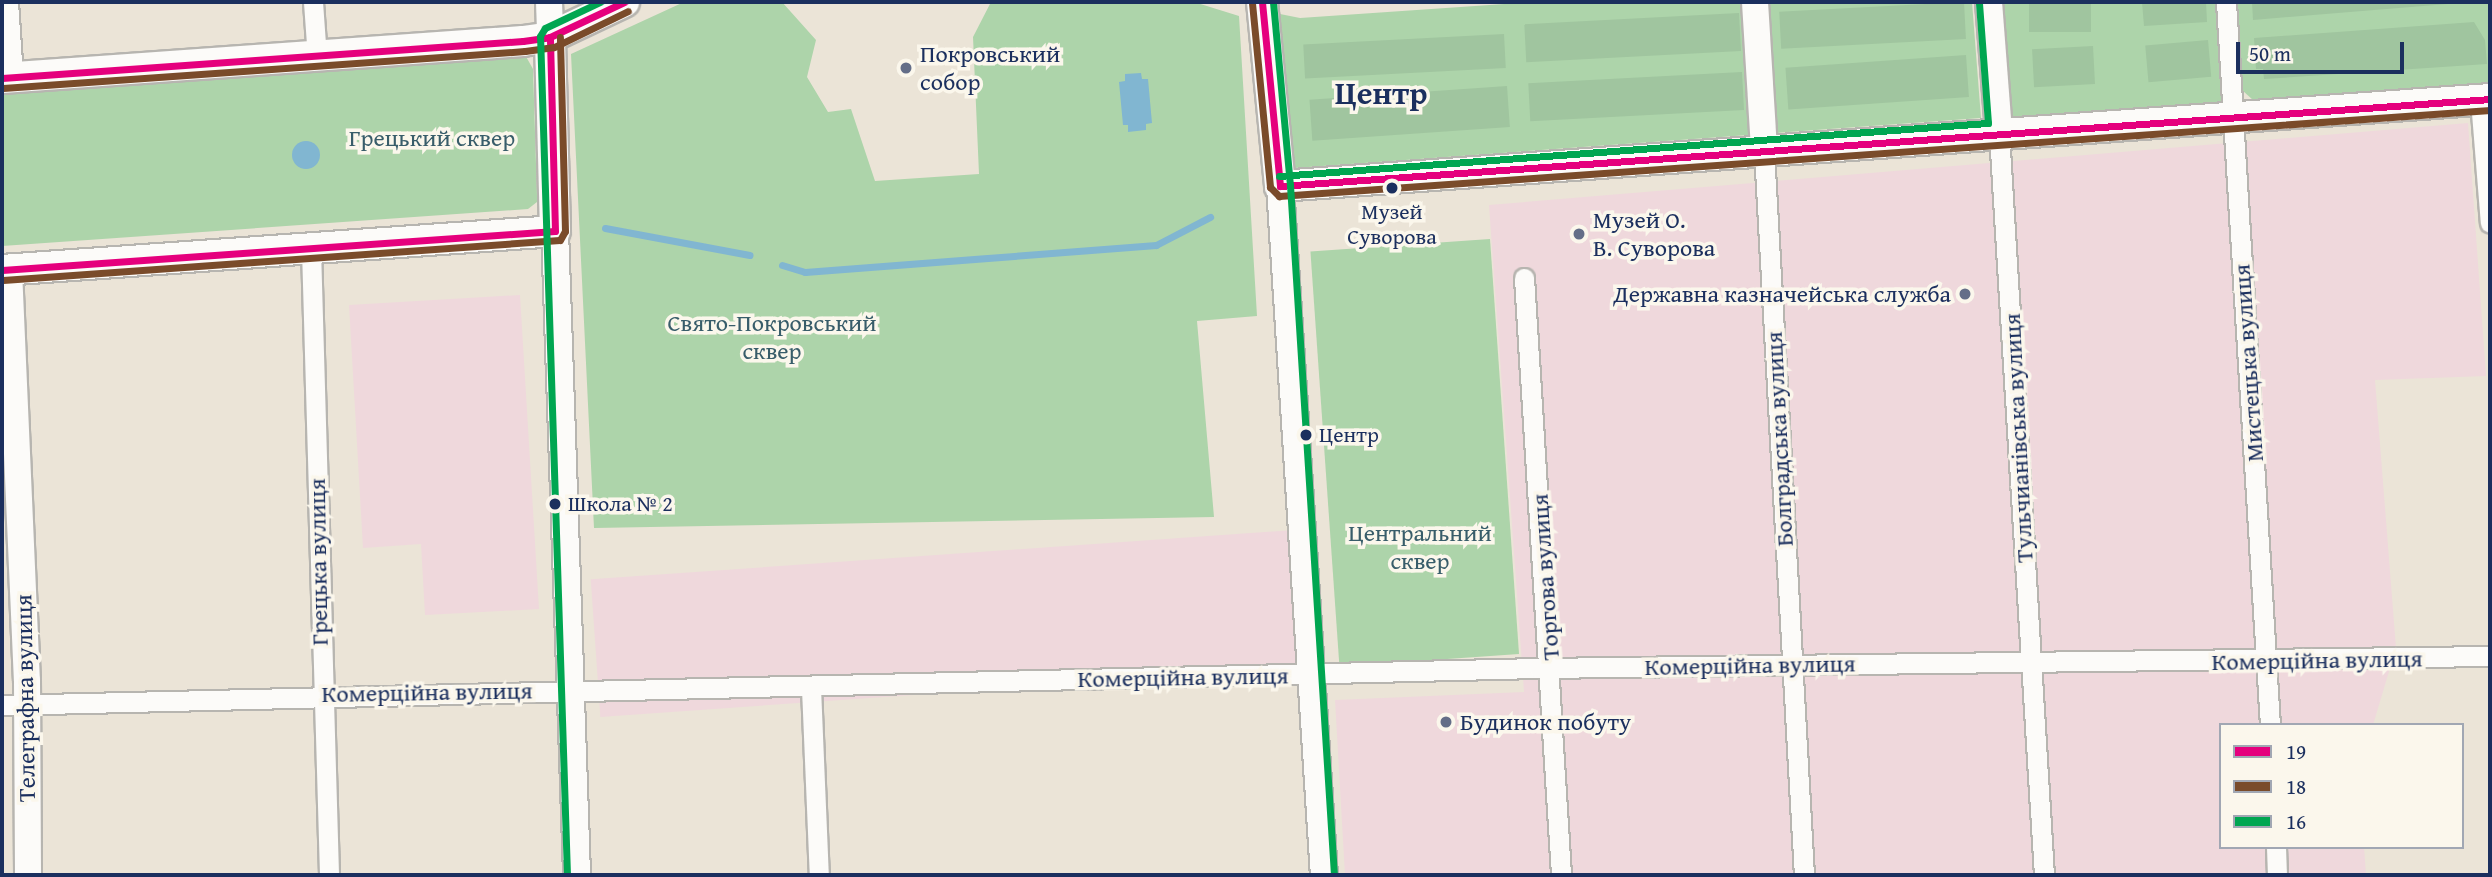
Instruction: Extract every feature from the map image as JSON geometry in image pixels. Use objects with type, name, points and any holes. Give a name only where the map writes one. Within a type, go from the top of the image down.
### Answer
[{"type":"main road","points":[[548,2],[577,875]]},
{"type":"main road","points":[[7,78],[316,58],[550,37],[624,2]]},
{"type":"main road","points":[[1262,2],[1280,186],[1324,875]]},
{"type":"main road","name":"Болградська вулиця","points":[[1755,2],[1764,151]]},
{"type":"main road","name":"Тульчианівська вулиця","points":[[1989,2],[1999,133]]},
{"type":"main road","points":[[1280,186],[2485,99]]},
{"type":"main road","points":[[5,270],[555,231]]},
{"type":"main road","name":"Телеграфна вулиця","points":[[5,270],[14,705],[28,875]]},
{"type":"street","points":[[7,78],[8,2]]},
{"type":"street","points":[[313,2],[316,44]]},
{"type":"street","name":"Мистецька вулиця","points":[[2226,2],[2270,723]]},
{"type":"street","points":[[2485,99],[2490,223]]},
{"type":"street","name":"Тульчианівська вулиця","points":[[1999,133],[2044,875]]},
{"type":"street","name":"Болградська вулиця","points":[[1764,151],[1804,875]]},
{"type":"street","name":"Грецька вулиця","points":[[311,249],[321,696],[329,875]]},
{"type":"street","name":"Торгова вулиця","points":[[1524,278],[1551,668],[1562,875]]},
{"type":"street","name":"Комерційна вулиця","points":[[14,705],[572,689],[811,688],[1551,668],[2267,661],[2490,656]]},
{"type":"street","points":[[811,688],[819,875]]},
{"type":"street","points":[[2276,849],[2277,875]]},
{"type":"shaded area","points":[[2468,123],[2486,376],[2375,380],[2396,648],[2374,723],[2219,723],[2219,849],[2364,849],[2366,875],[1345,875],[1335,700],[1524,692],[1489,205]]},
{"type":"shaded area","name":"Школа № 2","points":[[520,295],[539,609],[425,615],[421,544],[363,548],[349,305]]},
{"type":"shaded area","points":[[1295,530],[1305,668],[600,717],[591,579]]},
{"type":"green space","name":"Свято-Покровський сквер","points":[[684,2],[782,2],[816,40],[807,77],[828,112],[851,109],[875,181],[979,174],[973,37],[991,2],[1194,2],[1239,16],[1257,316],[1197,321],[1214,517],[594,528],[571,54]]},
{"type":"green space","points":[[1535,2],[1972,2],[1981,118],[1295,168],[1280,14],[1300,18]]},
{"type":"green space","points":[[1964,2],[1966,39],[1781,49],[1779,12]]},
{"type":"green space","points":[[1997,2],[2220,2],[2224,103],[2210,111],[2010,120]]},
{"type":"green space","points":[[2029,2],[2091,2],[2091,32],[2029,32]]},
{"type":"green space","points":[[2142,2],[2206,2],[2207,22],[2144,26]]},
{"type":"green space","points":[[2237,2],[2490,2],[2490,84],[2253,100],[2243,91]]},
{"type":"green space","points":[[2252,2],[2472,2],[2253,20]]},
{"type":"green space","points":[[1739,13],[1741,51],[1526,62],[1524,24]]},
{"type":"green space","points":[[2474,22],[2485,40],[2487,64],[2264,79],[2263,69],[2256,69],[2254,38]]},
{"type":"green space","points":[[1504,34],[1506,68],[1305,78],[1303,45]]},
{"type":"green space","points":[[2208,40],[2211,77],[2148,82],[2145,45]]},
{"type":"green space","points":[[2093,46],[2095,84],[2034,87],[2032,49]]},
{"type":"green space","name":"Грецький сквер","points":[[524,53],[533,69],[537,195],[537,202],[528,209],[2,246],[2,94]]},
{"type":"green space","points":[[1966,55],[1969,97],[1788,110],[1785,68]]},
{"type":"green space","points":[[1742,72],[1744,110],[1530,121],[1528,83]]},
{"type":"green space","points":[[1507,86],[1510,127],[1312,141],[1309,100]]},
{"type":"green space","name":"Центральний сквер","points":[[1490,239],[1519,654],[1339,667],[1310,252]]},
{"type":"water","points":[[1141,73],[1142,79],[1148,79],[1152,123],[1146,124],[1146,130],[1128,132],[1128,125],[1123,125],[1119,82],[1125,81],[1125,74]]},
{"type":"water","points":[[306,141],[316,145],[320,155],[316,165],[306,169],[296,165],[292,155],[296,145]]},
{"type":"waterway","points":[[782,265],[805,272],[1156,245],[1210,217]]},
{"type":"waterway","points":[[605,228],[749,255]]},
{"type":"transit line","name":"16","points":[[567,875],[540,36],[545,28],[600,2]]},
{"type":"transit line","name":"19","points":[[2,78],[523,41],[550,37],[624,2]]},
{"type":"transit line","name":"19","points":[[1262,2],[1280,186],[2490,99]]},
{"type":"transit line","name":"16","points":[[1273,2],[1290,185],[1334,874]]},
{"type":"transit line","name":"18","points":[[1252,3],[1270,187],[1279,196],[2490,110]]},
{"type":"transit line","name":"16","points":[[1279,176],[1988,123],[1979,3]]},
{"type":"transit line","name":"18","points":[[3,88],[525,51],[554,47],[628,11]]},
{"type":"transit line","name":"19","points":[[2,270],[555,231],[550,37]]},
{"type":"transit line","name":"18","points":[[3,280],[560,240],[565,231],[560,37]]},
{"type":"place","name":"Покровський собор","points":[[906,68]]},
{"type":"place","name":"Музей Суворова","points":[[1392,188]]},
{"type":"place","name":"Музей О. В. Суворова","points":[[1579,234]]},
{"type":"place","name":"Державна казначейська служба","points":[[1965,294]]},
{"type":"place","name":"Центр","points":[[1306,435]]},
{"type":"place","name":"Школа № 2","points":[[555,504]]},
{"type":"place","name":"Будинок побуту","points":[[1446,722]]},
{"type":"district","name":"Центр","points":[[1381,93]]}]
